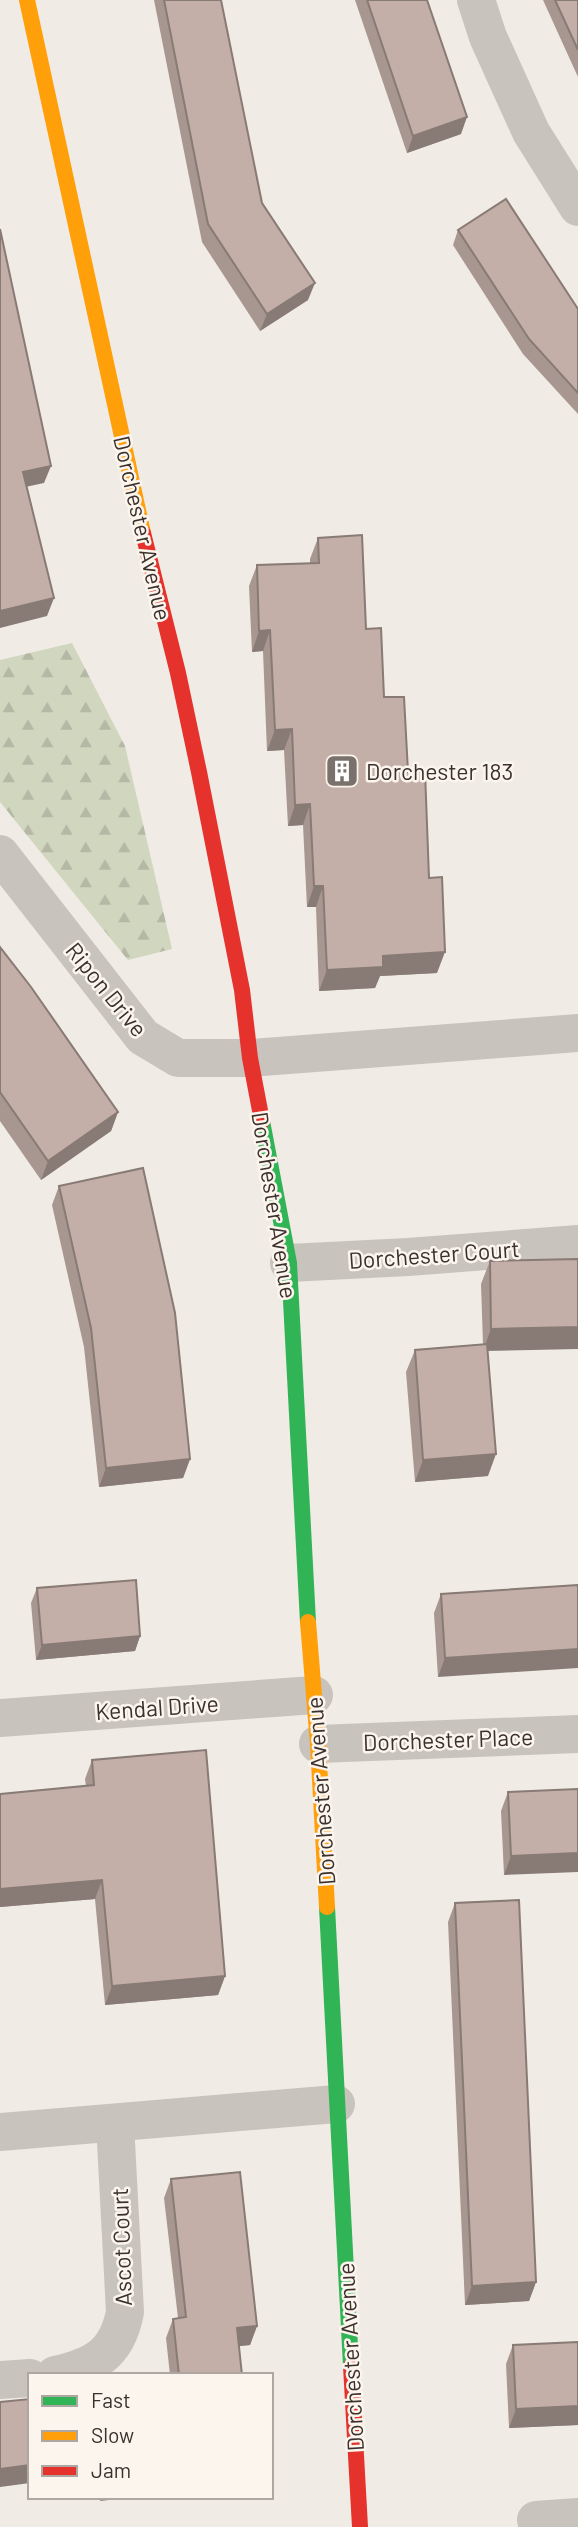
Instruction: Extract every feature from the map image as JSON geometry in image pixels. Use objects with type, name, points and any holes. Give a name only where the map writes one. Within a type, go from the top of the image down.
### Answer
[{"type":"street","name":"Dorchester Avenue","points":[[27,0],[135,500],[178,673],[242,990],[250,1058],[289,1263],[360,2527]]},
{"type":"street","points":[[476,0],[488,37],[531,132],[578,207]]},
{"type":"street","name":"Ripon Drive","points":[[0,854],[143,1037],[178,1058],[250,1058]]},
{"type":"street","points":[[250,1058],[578,1033]]},
{"type":"street","name":"Dorchester Court","points":[[289,1263],[578,1244]]},
{"type":"street","name":"Kendal Drive","points":[[0,1718],[314,1695]]},
{"type":"street","name":"Dorchester Place","points":[[318,1744],[578,1734]]},
{"type":"street","points":[[0,2132],[336,2104]]},
{"type":"street","name":"Ascot Court","points":[[64,2373],[81,2369],[100,2358],[115,2344],[122,2329],[125,2312],[115,2123]]},
{"type":"street","points":[[0,2380],[28,2378]]},
{"type":"street","points":[[536,2521],[578,2517]]},
{"type":"green space","points":[[72,643],[125,746],[172,949],[128,960],[0,802],[0,660]]},
{"type":"building","points":[[164,0],[221,0],[262,203],[315,283],[267,314],[208,224]]},
{"type":"building","points":[[367,0],[427,0],[467,117],[413,136]]},
{"type":"building","points":[[555,0],[578,0],[578,50]]},
{"type":"building","points":[[506,199],[578,309],[578,393],[529,339],[458,230]]},
{"type":"building","points":[[0,229],[51,466],[23,472],[54,598],[0,611]]},
{"type":"building","name":"Dorchester 183","points":[[362,535],[366,629],[381,628],[384,697],[404,697],[408,772],[425,771],[429,878],[442,877],[445,952],[383,956],[383,967],[327,970],[323,886],[314,886],[310,804],[295,805],[292,729],[275,730],[270,630],[259,631],[257,565],[319,563],[318,538]]},
{"type":"building","points":[[0,947],[118,1112],[48,1161],[0,1092]]},
{"type":"building","points":[[143,1168],[175,1313],[190,1459],[106,1468],[91,1328],[59,1186]]},
{"type":"building","points":[[578,1259],[578,1327],[491,1329],[490,1261]]},
{"type":"building","points":[[487,1344],[496,1454],[423,1460],[415,1350]]},
{"type":"building","points":[[136,1580],[140,1636],[42,1645],[37,1588]]},
{"type":"building","points":[[578,1585],[578,1649],[445,1658],[441,1594]]},
{"type":"building","points":[[206,1750],[225,1976],[112,1986],[102,1880],[0,1889],[0,1794],[94,1785],[92,1760]]},
{"type":"building","points":[[578,1789],[578,1853],[511,1856],[508,1792]]},
{"type":"building","points":[[519,1900],[536,2282],[472,2286],[455,1903]]},
{"type":"building","points":[[240,2172],[257,2326],[237,2328],[242,2373],[179,2373],[173,2319],[186,2317],[171,2179]]},
{"type":"building","points":[[578,2342],[578,2406],[516,2409],[513,2345]]},
{"type":"building","points":[[28,2399],[28,2465],[0,2469],[0,2402]]},
{"type":"traffic: fast","points":[[262,1121],[289,1263],[308,1622]]},
{"type":"traffic: fast","points":[[327,1907],[351,2366]]},
{"type":"traffic: slow","points":[[27,0],[143,533]]},
{"type":"traffic: slow","points":[[308,1622],[327,1907]]},
{"type":"traffic: jam","points":[[143,533],[178,673],[199,772],[242,990],[250,1058],[262,1121]]},
{"type":"traffic: jam","points":[[351,2366],[360,2527]]},
{"type":"place","name":"Dorchester 183","points":[[342,771]]}]
